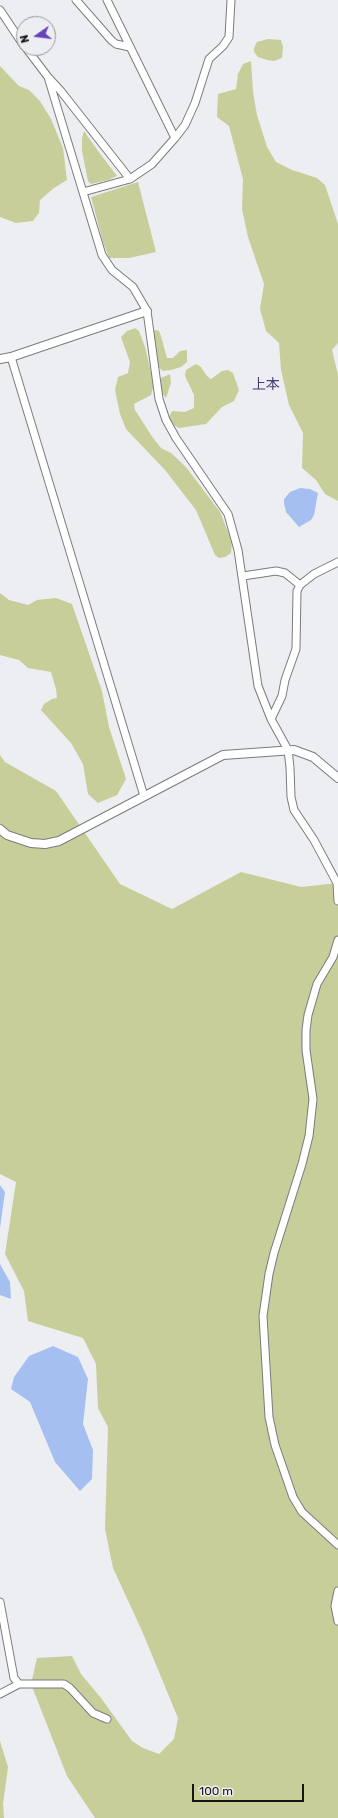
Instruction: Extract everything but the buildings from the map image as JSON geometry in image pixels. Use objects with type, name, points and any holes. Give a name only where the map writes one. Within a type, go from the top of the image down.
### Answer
[{"type":"street","points":[[76,0],[112,41],[116,44],[130,47]]},
{"type":"street","points":[[107,0],[175,138]]},
{"type":"street","points":[[83,192],[130,179],[152,164],[175,138],[185,125],[195,103],[209,59],[223,46],[229,37],[231,0]]},
{"type":"street","points":[[0,10],[16,34]]},
{"type":"street","points":[[32,56],[130,179]]},
{"type":"street","points":[[48,77],[102,255],[112,270],[133,287],[147,311],[159,399],[166,420],[176,438],[228,514],[234,531],[243,576],[258,686],[271,719],[280,738],[288,750],[291,797],[294,810],[314,840],[337,883],[338,901]]},
{"type":"street","points":[[0,359],[11,357],[147,311]]},
{"type":"street","points":[[11,357],[144,796]]},
{"type":"street","points":[[271,719],[282,696],[285,680],[296,649],[297,592],[300,585],[314,574],[338,562]]},
{"type":"street","points":[[243,576],[276,571],[285,573],[300,585]]},
{"type":"street","points":[[0,829],[7,835],[31,844],[45,844],[59,841],[223,755],[288,750],[313,757],[338,778]]},
{"type":"street","points":[[338,940],[333,957],[316,984],[308,1015],[306,1050],[313,1099],[309,1136],[302,1164],[274,1253],[269,1274],[263,1316],[269,1417],[275,1445],[293,1497],[302,1512],[338,1545]]},
{"type":"street","points":[[338,1591],[335,1606],[338,1621]]},
{"type":"street","points":[[0,1602],[14,1678],[19,1684]]},
{"type":"street","points":[[0,1694],[19,1684],[64,1684],[70,1688],[93,1713],[107,1719]]},
{"type":"green space","points":[[268,39],[281,40],[283,47],[282,58],[274,61],[267,60],[258,57],[254,52],[257,42]]},
{"type":"green space","points":[[251,61],[253,92],[257,115],[267,147],[276,162],[292,170],[317,178],[325,185],[338,224],[338,343],[332,350],[338,375],[338,501],[325,494],[316,480],[302,468],[303,433],[289,405],[281,370],[279,343],[266,331],[260,309],[264,284],[248,237],[242,209],[243,179],[229,126],[217,117],[218,94],[236,89],[238,74],[243,64]]},
{"type":"green space","points":[[0,66],[19,86],[29,90],[40,101],[51,119],[63,148],[67,180],[54,188],[40,200],[39,213],[33,221],[16,223],[0,217]]},
{"type":"green space","points":[[84,131],[117,176],[91,184],[88,181],[82,151],[82,138]]},
{"type":"green space","points":[[138,182],[156,252],[129,258],[109,258],[103,242],[91,197]]},
{"type":"green space","points":[[135,328],[139,331],[145,347],[154,385],[151,395],[134,404],[135,410],[161,448],[171,453],[186,467],[220,512],[232,542],[231,553],[225,557],[219,558],[215,555],[196,510],[165,470],[126,429],[120,414],[115,390],[118,377],[128,373],[130,362],[121,337],[127,331]]},
{"type":"green space","points":[[152,331],[159,331],[161,336],[167,358],[173,358],[180,351],[187,350],[187,362],[181,367],[163,371],[157,366]]},
{"type":"green space","points":[[196,364],[201,367],[211,379],[222,371],[228,370],[233,373],[239,390],[234,401],[222,407],[206,424],[179,428],[172,424],[169,417],[172,411],[185,412],[194,408],[194,395],[185,376],[186,370]]},
{"type":"green space","points":[[170,374],[171,383],[166,398],[160,391],[159,383],[161,378]]},
{"type":"green space","points":[[0,593],[9,600],[28,605],[37,600],[56,598],[72,604],[102,691],[109,727],[126,779],[117,795],[98,803],[88,794],[83,764],[71,743],[41,710],[44,704],[57,698],[51,672],[28,668],[19,660],[0,655]]},
{"type":"green space","points":[[0,755],[5,762],[56,791],[120,884],[172,909],[241,872],[301,887],[338,883],[338,1818],[95,1818],[67,1776],[31,1684],[37,1658],[72,1656],[81,1674],[101,1698],[132,1741],[143,1748],[159,1754],[174,1739],[178,1718],[142,1631],[113,1568],[105,1529],[108,1427],[98,1408],[96,1364],[83,1338],[28,1321],[24,1291],[5,1254],[16,1182],[0,1174]]},
{"type":"green space","points":[[0,1741],[8,1767],[3,1804],[4,1818],[0,1818]]},
{"type":"water","points":[[300,488],[310,489],[318,493],[314,515],[311,520],[299,527],[286,512],[284,499],[290,492]]},
{"type":"water","points":[[0,1185],[5,1192],[0,1228]]},
{"type":"water","points":[[0,1264],[10,1282],[11,1299],[0,1295]]},
{"type":"water","points":[[53,1346],[78,1357],[88,1379],[83,1424],[93,1450],[92,1479],[80,1491],[55,1462],[30,1402],[11,1389],[14,1377],[29,1356]]},
{"type":"district","name":"上本","points":[[266,385]]}]
